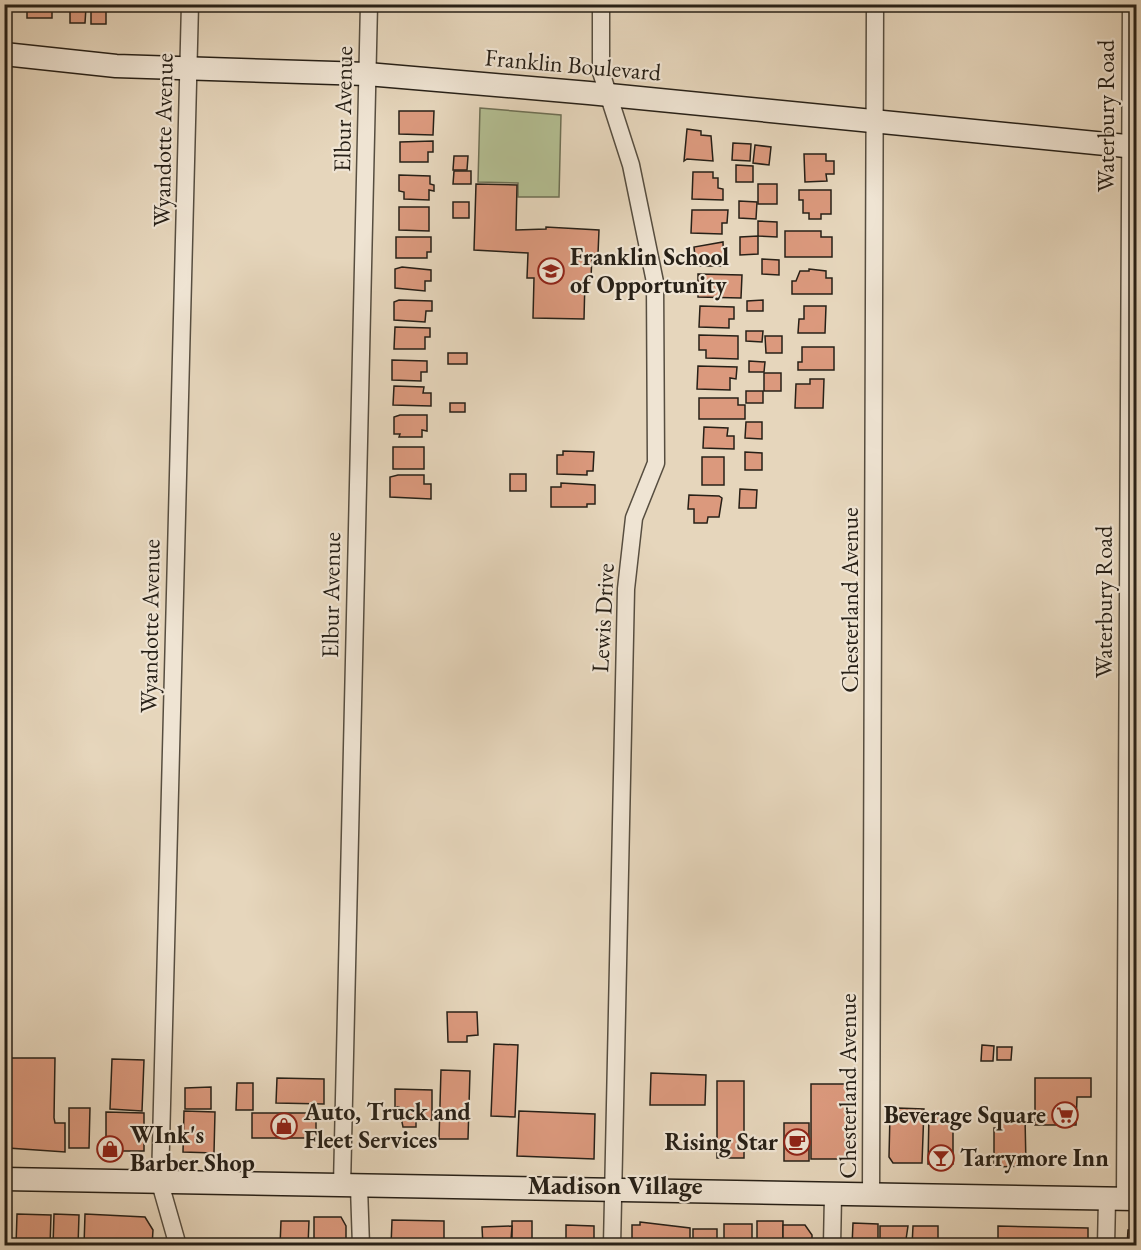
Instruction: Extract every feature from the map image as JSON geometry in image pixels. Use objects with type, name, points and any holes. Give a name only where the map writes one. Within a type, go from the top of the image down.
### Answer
[{"type":"street","name":"Wyandotte Avenue","points":[[178,1245],[160,1183],[190,4]]},
{"type":"street","name":"Elbur Avenue","points":[[361,1245],[350,1187],[369,4]]},
{"type":"street","name":"Lewis Drive","points":[[601,4],[599,48],[608,95],[631,165],[655,282],[656,463],[634,518],[626,589],[612,1245]]},
{"type":"street","name":"Chesterland Avenue","points":[[872,1196],[875,4]]},
{"type":"street","name":"Waterbury Road","points":[[1106,1245],[1123,1199],[1133,147],[1131,4]]},
{"type":"street","name":"Franklin Boulevard","points":[[4,54],[116,66],[367,74],[608,95],[1133,147]]},
{"type":"street","points":[[4,1179],[613,1192],[1123,1199]]},
{"type":"street","name":"Chesterland Avenue","points":[[832,1245],[833,1195]]},
{"type":"green space","points":[[480,108],[561,115],[559,197],[518,197],[518,183],[478,182]]},
{"type":"building","points":[[27,4],[52,4],[52,18],[27,18]]},
{"type":"building","points":[[70,7],[86,7],[85,23],[70,23]]},
{"type":"building","points":[[91,7],[106,7],[106,24],[91,24]]},
{"type":"building","points":[[399,111],[434,111],[433,135],[399,134]]},
{"type":"building","points":[[687,129],[701,131],[701,135],[711,136],[713,161],[687,159],[684,161]]},
{"type":"building","points":[[433,141],[433,152],[428,152],[428,162],[400,162],[400,142]]},
{"type":"building","points":[[733,143],[751,144],[750,161],[732,160]]},
{"type":"building","points":[[755,145],[771,147],[769,165],[753,163]]},
{"type":"building","points":[[804,154],[826,154],[826,161],[834,161],[834,174],[826,174],[827,181],[805,182]]},
{"type":"building","points":[[454,156],[468,156],[467,170],[453,170]]},
{"type":"building","points":[[736,165],[753,166],[753,182],[736,182]]},
{"type":"building","points":[[454,171],[471,171],[471,184],[453,184]]},
{"type":"building","points":[[693,172],[713,172],[713,178],[718,178],[718,188],[723,189],[723,200],[692,199]]},
{"type":"building","points":[[399,175],[430,176],[430,184],[434,185],[434,191],[429,190],[429,200],[404,199],[404,192],[399,191]]},
{"type":"building","points":[[476,184],[517,185],[516,230],[546,229],[546,227],[599,230],[598,254],[592,254],[591,279],[585,279],[584,319],[533,318],[534,278],[527,278],[528,253],[474,250]]},
{"type":"building","points":[[758,184],[777,184],[777,204],[758,204]]},
{"type":"building","points":[[799,190],[831,190],[831,214],[821,214],[821,219],[809,219],[809,213],[803,213],[803,200],[799,200]]},
{"type":"building","points":[[739,201],[757,202],[756,219],[739,218]]},
{"type":"building","points":[[453,202],[469,202],[469,218],[453,218]]},
{"type":"building","points":[[399,207],[429,207],[429,231],[399,230]]},
{"type":"building","points":[[692,210],[728,210],[727,223],[722,223],[722,234],[691,233]]},
{"type":"building","points":[[758,221],[777,222],[777,237],[758,236]]},
{"type":"building","points":[[785,231],[821,231],[821,237],[832,237],[832,257],[785,257]]},
{"type":"building","points":[[758,236],[758,254],[740,255],[740,237]]},
{"type":"building","points":[[396,237],[431,237],[431,252],[427,252],[427,258],[396,258]]},
{"type":"building","points":[[723,242],[724,266],[696,266],[694,247]]},
{"type":"building","points":[[762,259],[779,260],[779,275],[762,274]]},
{"type":"building","points":[[402,267],[431,270],[431,281],[425,281],[425,291],[395,288],[395,269]]},
{"type":"building","points":[[809,269],[826,271],[826,278],[832,278],[832,294],[792,294],[792,281],[796,281],[800,271],[809,271]]},
{"type":"building","points":[[698,274],[742,275],[741,298],[698,297]]},
{"type":"building","points":[[399,300],[432,301],[432,311],[426,311],[425,322],[394,320],[394,302]]},
{"type":"building","points":[[763,300],[763,311],[747,311],[747,301]]},
{"type":"building","points":[[700,306],[734,307],[734,319],[729,319],[729,328],[699,327]]},
{"type":"building","points":[[804,306],[826,306],[825,333],[798,333],[799,319],[804,319]]},
{"type":"building","points":[[395,327],[430,328],[430,337],[425,337],[425,349],[394,349]]},
{"type":"building","points":[[746,331],[763,331],[762,342],[746,341]]},
{"type":"building","points":[[699,335],[738,336],[738,359],[706,358],[706,350],[699,350]]},
{"type":"building","points":[[765,336],[782,336],[782,353],[766,353]]},
{"type":"building","points":[[802,347],[834,347],[834,370],[798,370],[798,362],[802,362]]},
{"type":"building","points":[[448,353],[467,353],[467,364],[448,364]]},
{"type":"building","points":[[392,360],[427,361],[427,372],[421,372],[421,381],[392,380]]},
{"type":"building","points":[[749,361],[765,362],[764,372],[749,372]]},
{"type":"building","points":[[698,366],[737,367],[736,379],[730,378],[730,390],[697,389]]},
{"type":"building","points":[[764,373],[781,373],[781,391],[764,391]]},
{"type":"building","points":[[810,379],[824,379],[823,408],[795,408],[796,384],[810,384]]},
{"type":"building","points":[[394,386],[424,387],[423,393],[431,393],[431,406],[393,405]]},
{"type":"building","points":[[746,391],[763,391],[763,403],[746,403]]},
{"type":"building","points":[[699,398],[738,398],[738,405],[745,405],[745,419],[699,419]]},
{"type":"building","points":[[450,403],[465,403],[465,412],[450,412]]},
{"type":"building","points":[[427,415],[427,431],[422,430],[422,437],[399,437],[400,434],[394,434],[394,417]]},
{"type":"building","points":[[746,422],[762,422],[762,439],[745,438]]},
{"type":"building","points":[[704,427],[728,428],[727,436],[734,436],[734,449],[703,448]]},
{"type":"building","points":[[393,447],[424,447],[424,469],[393,469]]},
{"type":"building","points":[[563,451],[594,452],[593,471],[587,471],[587,475],[557,474],[557,455],[563,455]]},
{"type":"building","points":[[745,452],[762,453],[762,470],[745,470]]},
{"type":"building","points":[[702,457],[724,457],[724,485],[702,485]]},
{"type":"building","points":[[510,474],[526,474],[526,491],[510,491]]},
{"type":"building","points":[[424,475],[424,484],[431,484],[431,499],[390,497],[390,477]]},
{"type":"building","points":[[561,483],[595,485],[595,504],[587,504],[587,507],[551,507],[551,487],[561,487]]},
{"type":"building","points":[[740,489],[757,490],[756,508],[739,508]]},
{"type":"building","points":[[689,495],[722,498],[719,517],[708,517],[707,523],[694,523],[694,509],[688,509]]},
{"type":"building","points":[[447,1012],[477,1012],[478,1035],[467,1036],[467,1042],[448,1042]]},
{"type":"building","points":[[494,1044],[518,1045],[515,1117],[491,1116]]},
{"type":"building","points":[[982,1045],[994,1046],[993,1061],[981,1061]]},
{"type":"building","points":[[997,1047],[1012,1047],[1011,1060],[997,1060]]},
{"type":"building","points":[[4,1058],[55,1058],[54,1118],[55,1123],[65,1123],[65,1152],[8,1148],[9,1122],[4,1122]]},
{"type":"building","points":[[112,1059],[144,1060],[142,1111],[110,1109]]},
{"type":"building","points":[[441,1070],[470,1071],[468,1139],[439,1139]]},
{"type":"building","points":[[651,1073],[706,1075],[705,1105],[650,1105]]},
{"type":"building","points":[[277,1078],[324,1079],[324,1104],[276,1103]]},
{"type":"building","points":[[1035,1078],[1091,1078],[1091,1097],[1077,1097],[1076,1125],[1035,1125]]},
{"type":"building","points":[[717,1081],[744,1081],[744,1158],[717,1158]]},
{"type":"building","points":[[237,1083],[253,1083],[253,1110],[236,1110]]},
{"type":"building","points":[[811,1084],[847,1084],[848,1159],[811,1159]]},
{"type":"building","points":[[211,1087],[211,1109],[185,1109],[185,1088]]},
{"type":"building","points":[[395,1089],[432,1090],[432,1120],[416,1120],[416,1127],[403,1127],[399,1107],[395,1107]]},
{"type":"building","points":[[69,1108],[90,1108],[89,1148],[69,1148]]},
{"type":"building","points":[[897,1108],[924,1109],[922,1163],[893,1163],[889,1157],[890,1114],[897,1114]]},
{"type":"building","points":[[184,1111],[215,1112],[214,1153],[183,1152]]},
{"type":"building","points":[[519,1111],[595,1114],[594,1159],[517,1156]]},
{"type":"building","points":[[106,1112],[144,1113],[144,1151],[106,1151]]},
{"type":"building","name":"Auto, Truck and Fleet Services","points":[[252,1113],[316,1113],[316,1138],[252,1138]]},
{"type":"building","points":[[929,1113],[953,1114],[953,1164],[928,1164]]},
{"type":"building","points":[[1025,1117],[1026,1166],[994,1167],[994,1128],[998,1128],[998,1118]]},
{"type":"building","name":"Rising Star","points":[[784,1123],[809,1123],[809,1161],[784,1161]]},
{"type":"building","points":[[17,1214],[51,1215],[50,1246],[16,1246]]},
{"type":"building","points":[[54,1214],[79,1215],[78,1246],[53,1246]]},
{"type":"building","points":[[85,1214],[145,1217],[153,1230],[152,1246],[84,1246]]},
{"type":"building","points":[[314,1217],[341,1217],[346,1226],[346,1246],[314,1246]]},
{"type":"building","points":[[392,1220],[444,1221],[444,1246],[391,1246]]},
{"type":"building","points":[[281,1221],[309,1221],[308,1246],[280,1246]]},
{"type":"building","points":[[512,1221],[532,1221],[532,1246],[512,1246]]},
{"type":"building","points":[[757,1221],[783,1221],[783,1246],[757,1246]]},
{"type":"building","points":[[640,1222],[690,1228],[690,1246],[632,1246],[632,1225],[640,1225]]},
{"type":"building","points":[[853,1223],[878,1224],[878,1246],[852,1246]]},
{"type":"building","points":[[724,1224],[752,1224],[752,1242],[748,1242],[748,1246],[724,1246]]},
{"type":"building","points":[[566,1225],[594,1226],[594,1246],[566,1246]]},
{"type":"building","points":[[783,1225],[805,1225],[812,1235],[812,1246],[783,1246]]},
{"type":"building","points":[[512,1226],[511,1240],[507,1240],[507,1246],[483,1246],[482,1227]]},
{"type":"building","points":[[880,1226],[908,1226],[905,1246],[880,1246]]},
{"type":"building","points":[[913,1226],[938,1226],[938,1246],[912,1246]]},
{"type":"building","points":[[998,1226],[1088,1228],[1088,1246],[998,1246]]},
{"type":"building","points":[[693,1229],[717,1229],[717,1246],[693,1246]]},
{"type":"building","points":[[1128,1230],[1136,1230],[1136,1246],[1127,1246]]},
{"type":"place","name":"Franklin School of Opportunity","points":[[551,271]]},
{"type":"place","name":"Beverage Square","points":[[1065,1115]]},
{"type":"place","name":"Auto, Truck and Fleet Services","points":[[284,1126]]},
{"type":"place","name":"Rising Star","points":[[797,1142]]},
{"type":"place","name":"WInk's Barber Shop","points":[[110,1149]]},
{"type":"place","name":"Tarrymore Inn","points":[[941,1158]]},
{"type":"district","name":"Madison Village","points":[[615,1185]]}]
